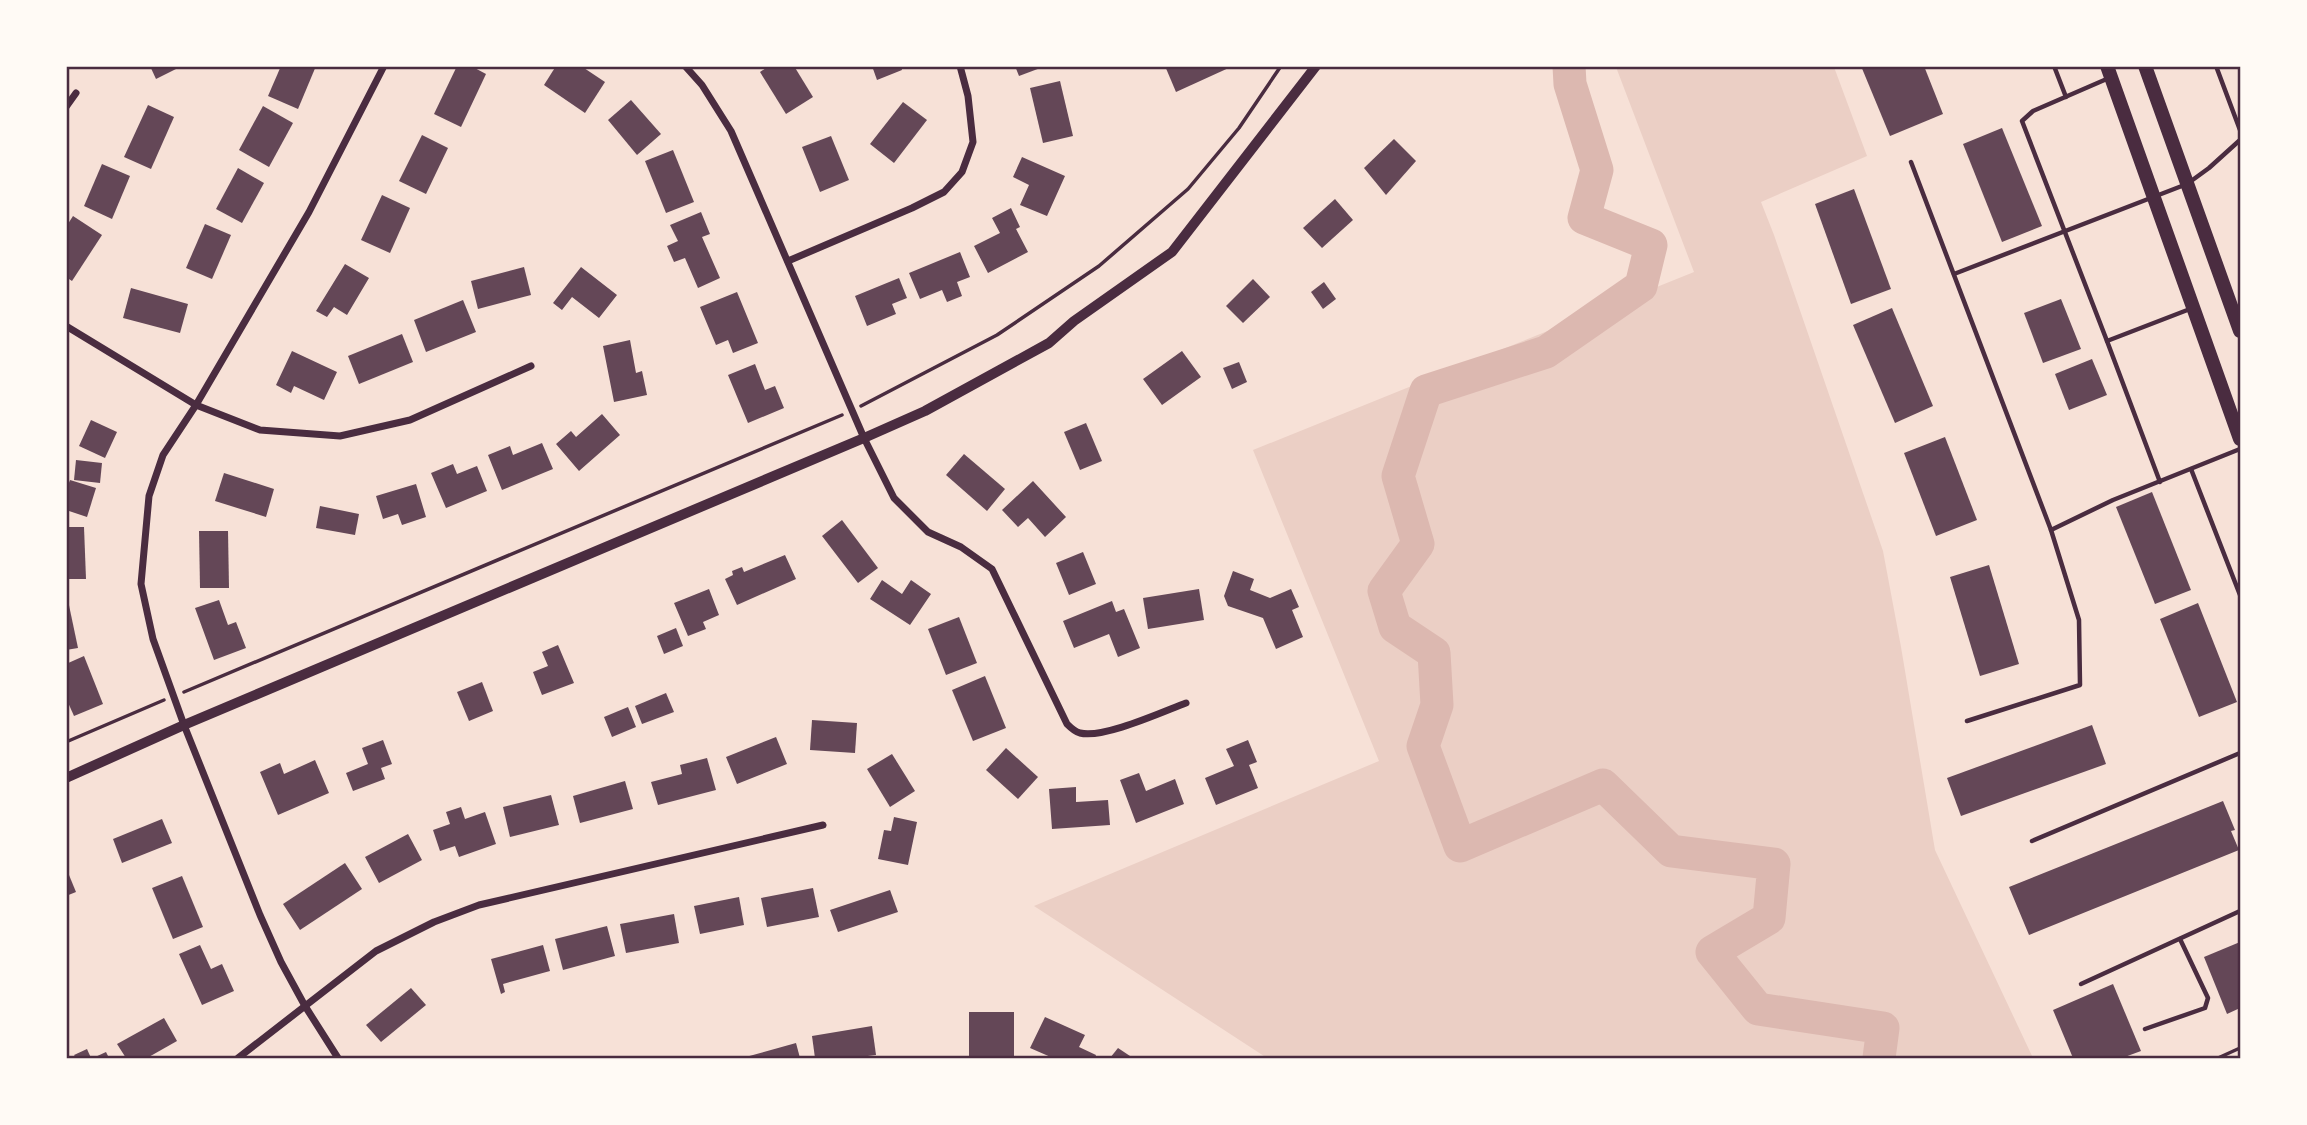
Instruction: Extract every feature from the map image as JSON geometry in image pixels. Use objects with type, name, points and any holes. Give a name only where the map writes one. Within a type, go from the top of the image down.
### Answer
[{"type":"main road","points":[[2145,66],[2241,331]]},
{"type":"main road","points":[[2109,72],[2241,439]]},
{"type":"street","points":[[338,1059],[305,1006],[260,915],[184,725],[153,639],[141,584],[149,496],[163,455],[196,405],[309,212],[384,66]]},
{"type":"street","points":[[685,66],[702,85],[731,131],[864,438],[894,498],[928,532],[961,547],[992,569],[1067,724],[1077,733],[1106,732],[1186,703]]},
{"type":"street","points":[[788,261],[944,192],[962,172],[973,142],[968,96],[960,66]]},
{"type":"street","points":[[66,778],[184,725],[925,411],[1049,342],[1074,321],[1172,252],[1316,66]]},
{"type":"street","points":[[66,107],[76,93]]},
{"type":"street","points":[[66,326],[196,405],[260,430],[340,436],[410,421],[531,366]]},
{"type":"street","points":[[238,1059],[376,951],[434,922],[479,905],[823,825]]},
{"type":"lane","points":[[2054,66],[2066,97]]},
{"type":"lane","points":[[2216,66],[2241,130]]},
{"type":"lane","points":[[2109,72],[2066,97],[2033,111],[2022,121],[2160,482]]},
{"type":"lane","points":[[1954,274],[2188,184],[2241,141]]},
{"type":"lane","points":[[1911,162],[2051,530],[2079,620],[2080,685],[1967,721]]},
{"type":"lane","points":[[2107,341],[2194,308]]},
{"type":"lane","points":[[2051,530],[2113,500],[2241,449]]},
{"type":"lane","points":[[2191,469],[2241,595]]},
{"type":"lane","points":[[2032,841],[2241,753]]},
{"type":"lane","points":[[2081,984],[2241,911]]},
{"type":"lane","points":[[2145,1029],[2204,1008],[2208,998],[2180,939]]},
{"type":"path","points":[[66,742],[852,410],[997,335],[1099,266],[1188,189],[1239,128],[1281,66]]},
{"type":"path","points":[[2218,1059],[2241,1048]]},
{"type":"shaded area","points":[[1616,67],[1834,67],[1867,156],[1761,202],[1883,551],[1935,850],[2033,1058],[1267,1058],[1034,906],[1379,761],[1253,450],[1694,272]]},
{"type":"building","points":[[150,66],[182,66],[156,79]]},
{"type":"building","points":[[281,66],[316,66],[298,109],[268,96]]},
{"type":"building","points":[[457,66],[471,66],[486,74],[461,127],[434,114]]},
{"type":"building","points":[[556,66],[581,66],[605,82],[585,113],[544,85]]},
{"type":"building","points":[[769,66],[794,66],[813,97],[786,114],[760,72]]},
{"type":"building","points":[[872,66],[901,66],[902,70],[877,80]]},
{"type":"building","points":[[1015,66],[1043,66],[1043,67],[1019,76]]},
{"type":"building","points":[[1165,66],[1233,66],[1176,92]]},
{"type":"building","points":[[1861,66],[1924,66],[1943,114],[1890,136]]},
{"type":"building","points":[[1060,81],[1073,136],[1043,143],[1030,88]]},
{"type":"building","points":[[631,100],[661,134],[637,155],[608,120]]},
{"type":"building","points":[[903,102],[927,120],[894,163],[870,144]]},
{"type":"building","points":[[148,105],[174,117],[151,169],[124,157]]},
{"type":"building","points":[[263,106],[293,123],[269,167],[239,150]]},
{"type":"building","points":[[2002,128],[2042,226],[2002,242],[1963,144]]},
{"type":"building","points":[[422,135],[448,148],[426,194],[399,181]]},
{"type":"building","points":[[831,136],[849,180],[820,192],[802,147]]},
{"type":"building","points":[[1394,139],[1416,161],[1386,195],[1364,168]]},
{"type":"building","points":[[673,150],[694,202],[666,213],[645,161]]},
{"type":"building","points":[[1022,157],[1065,176],[1047,216],[1020,205],[1029,185],[1013,177]]},
{"type":"building","points":[[102,164],[130,176],[112,219],[84,206]]},
{"type":"building","points":[[238,168],[264,183],[242,223],[216,209]]},
{"type":"building","points":[[1854,189],[1891,289],[1851,304],[1815,204]]},
{"type":"building","points":[[382,195],[410,208],[390,253],[361,240]]},
{"type":"building","points":[[1335,199],[1353,220],[1322,248],[1303,228]]},
{"type":"building","points":[[1011,208],[1020,227],[1016,229],[1028,252],[988,273],[974,246],[1000,233],[992,218]]},
{"type":"building","points":[[701,212],[710,234],[702,237],[720,278],[698,288],[685,258],[674,262],[667,246],[678,241],[670,225]]},
{"type":"building","points":[[73,216],[102,235],[72,281],[66,277],[66,227]]},
{"type":"building","points":[[205,224],[231,235],[212,279],[186,268]]},
{"type":"building","points":[[960,252],[970,277],[957,282],[962,296],[947,302],[942,290],[920,299],[909,273]]},
{"type":"building","points":[[345,264],[369,278],[347,315],[334,307],[327,317],[316,311]]},
{"type":"building","points":[[524,267],[531,295],[478,309],[471,281]]},
{"type":"building","points":[[581,267],[617,295],[599,318],[572,297],[562,310],[553,303]]},
{"type":"building","points":[[899,278],[907,298],[892,304],[896,314],[867,326],[855,296]]},
{"type":"building","points":[[1253,279],[1270,297],[1243,323],[1226,306]]},
{"type":"building","points":[[1324,282],[1336,299],[1323,309],[1311,292]]},
{"type":"building","points":[[131,288],[188,304],[180,333],[123,318]]},
{"type":"building","points":[[737,292],[758,343],[733,353],[728,340],[716,345],[700,307]]},
{"type":"building","points":[[2061,299],[2081,349],[2043,363],[2024,313]]},
{"type":"building","points":[[463,300],[476,332],[426,352],[414,320]]},
{"type":"building","points":[[1892,308],[1933,406],[1895,423],[1853,325]]},
{"type":"building","points":[[402,334],[413,362],[359,384],[348,356]]},
{"type":"building","points":[[630,340],[636,373],[642,371],[647,395],[614,402],[603,346]]},
{"type":"building","points":[[292,351],[337,372],[324,400],[294,386],[291,393],[276,385]]},
{"type":"building","points":[[1182,351],[1201,377],[1162,405],[1143,379]]},
{"type":"building","points":[[2092,359],[2107,395],[2069,410],[2055,374]]},
{"type":"building","points":[[1239,362],[1247,382],[1232,389],[1223,368]]},
{"type":"building","points":[[755,364],[765,390],[775,386],[784,408],[748,423],[728,375]]},
{"type":"building","points":[[602,414],[620,435],[579,471],[556,444],[571,431],[576,437]]},
{"type":"building","points":[[91,420],[117,432],[105,458],[79,446]]},
{"type":"building","points":[[1086,423],[1102,461],[1080,470],[1064,432]]},
{"type":"building","points":[[1945,437],[1977,520],[1936,536],[1904,453]]},
{"type":"building","points":[[542,443],[553,469],[502,490],[488,455],[510,446],[513,455]]},
{"type":"building","points":[[964,454],[1005,489],[987,511],[946,475]]},
{"type":"building","points":[[76,460],[102,463],[100,483],[74,480]]},
{"type":"building","points":[[453,464],[457,474],[477,466],[487,491],[446,508],[431,473]]},
{"type":"building","points":[[224,473],[274,489],[266,517],[215,501]]},
{"type":"building","points":[[70,480],[96,488],[87,517],[66,510],[66,491]]},
{"type":"building","points":[[1033,481],[1066,517],[1045,537],[1028,518],[1018,527],[1002,510]]},
{"type":"building","points":[[416,484],[426,517],[402,525],[398,514],[383,519],[376,496]]},
{"type":"building","points":[[2152,492],[2191,590],[2155,604],[2116,507]]},
{"type":"building","points":[[320,506],[359,514],[355,535],[316,528]]},
{"type":"building","points":[[842,520],[878,568],[858,583],[822,536]]},
{"type":"building","points":[[66,527],[84,527],[86,579],[66,579]]},
{"type":"building","points":[[199,531],[228,531],[229,588],[200,588]]},
{"type":"building","points":[[1083,552],[1096,584],[1069,595],[1056,563]]},
{"type":"building","points":[[785,555],[796,579],[737,605],[725,579],[733,575],[732,571],[742,567],[744,572]]},
{"type":"building","points":[[1989,565],[2019,664],[1980,676],[1950,577]]},
{"type":"building","points":[[1233,571],[1254,579],[1250,590],[1270,598],[1291,589],[1299,607],[1292,610],[1303,637],[1276,649],[1263,618],[1228,606],[1224,596]]},
{"type":"building","points":[[882,580],[902,594],[911,580],[931,594],[910,625],[870,599]]},
{"type":"building","points":[[709,589],[719,615],[703,622],[706,629],[688,636],[674,603]]},
{"type":"building","points":[[1199,589],[1204,620],[1148,629],[1143,598]]},
{"type":"building","points":[[66,591],[78,648],[66,650]]},
{"type":"building","points":[[219,600],[228,625],[236,622],[246,648],[214,660],[195,608]]},
{"type":"building","points":[[1112,601],[1116,612],[1124,609],[1140,648],[1118,657],[1109,634],[1074,648],[1063,621]]},
{"type":"building","points":[[2198,603],[2237,702],[2199,717],[2160,619]]},
{"type":"building","points":[[959,617],[977,663],[946,675],[928,629]]},
{"type":"building","points":[[676,628],[683,646],[664,654],[657,636]]},
{"type":"building","points":[[558,645],[574,683],[542,695],[533,672],[548,666],[542,652]]},
{"type":"building","points":[[84,656],[103,704],[74,716],[66,698],[66,664]]},
{"type":"building","points":[[985,676],[1006,728],[973,741],[952,690]]},
{"type":"building","points":[[482,682],[493,711],[469,721],[457,692]]},
{"type":"building","points":[[666,693],[674,712],[642,724],[635,706]]},
{"type":"building","points":[[628,707],[636,727],[612,737],[604,717]]},
{"type":"building","points":[[812,720],[857,723],[855,753],[810,750]]},
{"type":"building","points":[[2092,725],[2106,764],[1961,816],[1947,778]]},
{"type":"building","points":[[776,737],[787,764],[737,784],[726,757]]},
{"type":"building","points":[[383,740],[392,764],[381,768],[385,779],[353,791],[346,773],[368,764],[362,748]]},
{"type":"building","points":[[1248,740],[1257,762],[1249,765],[1258,788],[1216,805],[1205,778],[1234,766],[1226,749]]},
{"type":"building","points":[[1006,748],[1038,777],[1018,799],[986,770]]},
{"type":"building","points":[[892,754],[915,791],[890,807],[867,769]]},
{"type":"building","points":[[707,758],[716,790],[658,805],[651,782],[682,774],[680,765]]},
{"type":"building","points":[[315,760],[329,793],[278,815],[260,772],[280,763],[284,774]]},
{"type":"building","points":[[1139,773],[1146,791],[1175,779],[1184,804],[1136,823],[1120,780]]},
{"type":"building","points":[[625,781],[633,809],[580,823],[573,796]]},
{"type":"building","points":[[1076,787],[1076,802],[1108,800],[1110,825],[1052,829],[1049,789]]},
{"type":"building","points":[[551,795],[559,825],[510,837],[503,807]]},
{"type":"building","points":[[2223,801],[2235,830],[2231,831],[2239,850],[2029,935],[2009,887]]},
{"type":"building","points":[[461,807],[465,819],[485,812],[496,844],[459,857],[455,846],[440,851],[433,830],[450,824],[446,812]]},
{"type":"building","points":[[894,817],[917,822],[908,865],[878,859],[884,830],[891,831]]},
{"type":"building","points":[[162,819],[172,843],[122,863],[113,839]]},
{"type":"building","points":[[408,834],[422,860],[379,883],[365,857]]},
{"type":"building","points":[[345,863],[362,889],[300,930],[283,904]]},
{"type":"building","points":[[69,875],[76,892],[66,896],[66,876]]},
{"type":"building","points":[[182,876],[203,927],[173,939],[152,888]]},
{"type":"building","points":[[813,888],[819,917],[767,927],[761,898]]},
{"type":"building","points":[[890,890],[898,912],[838,932],[830,910]]},
{"type":"building","points":[[739,897],[744,925],[700,934],[694,906]]},
{"type":"building","points":[[674,914],[679,943],[626,953],[620,924]]},
{"type":"building","points":[[607,926],[615,956],[563,970],[555,939]]},
{"type":"building","points":[[2240,942],[2240,1008],[2227,1014],[2204,957]]},
{"type":"building","points":[[200,945],[211,969],[222,964],[234,991],[202,1005],[179,954]]},
{"type":"building","points":[[543,945],[550,971],[503,984],[505,992],[501,994],[491,959]]},
{"type":"building","points":[[2113,984],[2141,1051],[2122,1058],[2073,1058],[2053,1010]]},
{"type":"building","points":[[411,988],[426,1005],[381,1042],[366,1025]]},
{"type":"building","points":[[969,1012],[1014,1012],[1014,1058],[969,1058]]},
{"type":"building","points":[[1045,1017],[1085,1035],[1079,1047],[1096,1055],[1095,1058],[1053,1058],[1030,1048]]},
{"type":"building","points":[[164,1018],[177,1041],[147,1058],[126,1058],[117,1044]]},
{"type":"building","points":[[872,1026],[876,1055],[815,1058],[812,1036]]},
{"type":"building","points":[[796,1043],[800,1058],[742,1058]]},
{"type":"building","points":[[1118,1048],[1133,1058],[1110,1058]]},
{"type":"building","points":[[87,1049],[91,1058],[76,1058],[74,1055]]},
{"type":"building","points":[[106,1052],[109,1058],[93,1058]]},
{"type":"waterway","points":[[1569,66],[1570,84],[1597,170],[1584,218],[1651,245],[1641,286],[1546,352],[1426,391],[1398,476],[1418,544],[1384,591],[1395,627],[1434,653],[1437,705],[1423,746],[1460,846],[1603,785],[1671,851],[1774,864],[1769,918],[1712,952],[1758,1009],[1883,1028],[1879,1058]]}]
